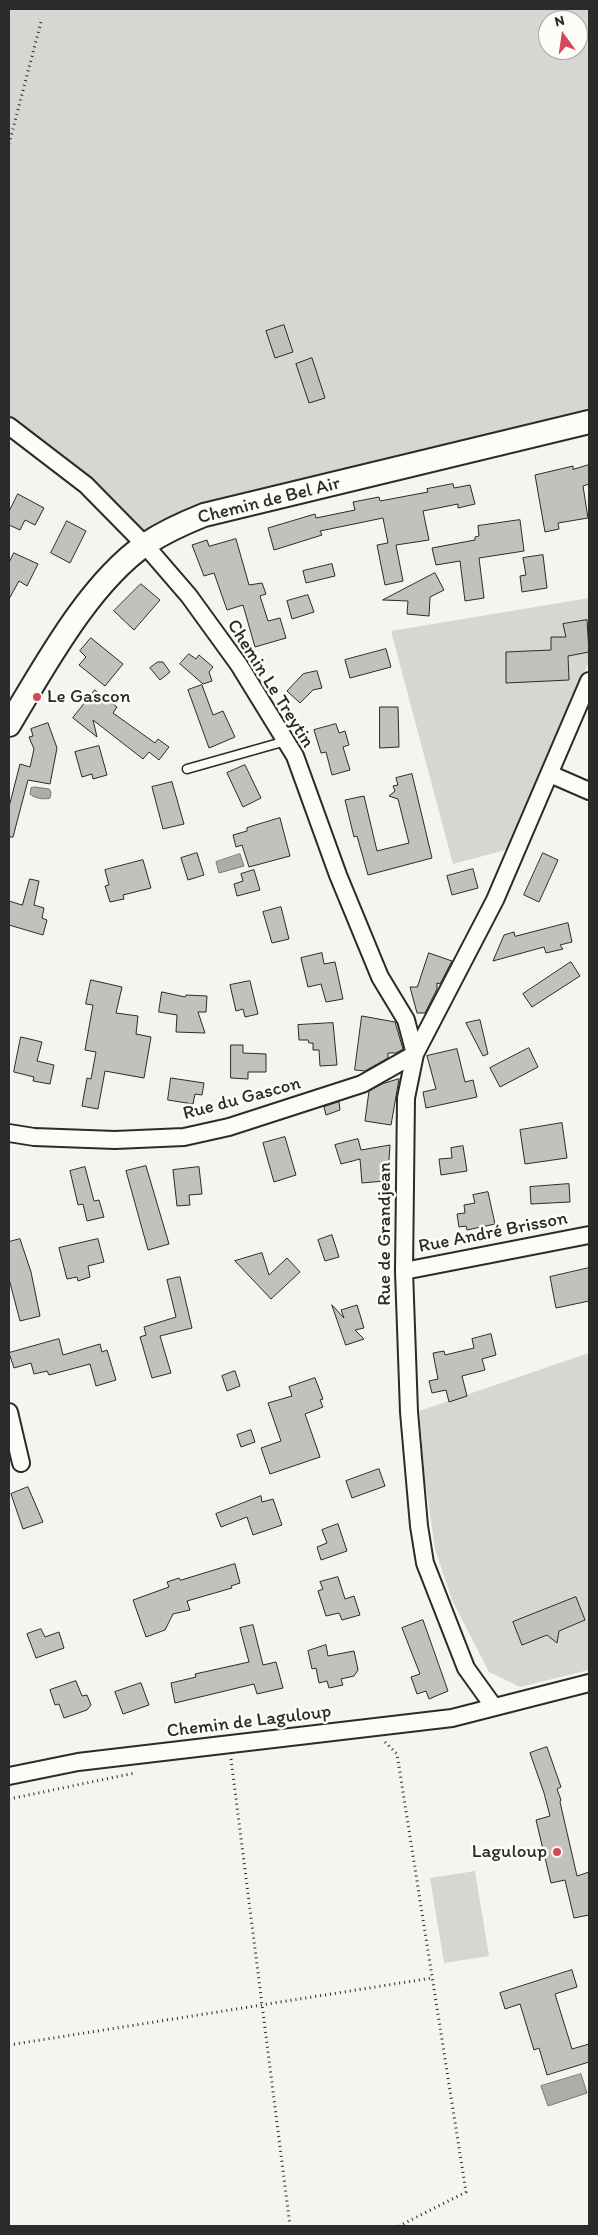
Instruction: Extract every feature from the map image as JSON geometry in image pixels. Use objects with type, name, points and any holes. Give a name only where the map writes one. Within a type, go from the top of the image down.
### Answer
[{"type":"street","name":"Chemin de Bel Air","points":[[9,725],[60,640],[114,573],[145,544],[177,526],[204,515],[589,422]]},
{"type":"street","name":"Chemin Le Treytin","points":[[9,426],[86,485],[145,544],[189,596],[233,658],[294,756],[338,875],[380,977],[406,1020],[415,1054]]},
{"type":"street","name":"Rue de Grandjean","points":[[494,1707],[466,1668],[425,1563],[419,1526],[409,1412],[404,1271],[406,1098],[415,1054],[495,900],[589,681]]},
{"type":"street","points":[[550,774],[589,791]]},
{"type":"street","name":"Rue du Gascon","points":[[9,1133],[34,1137],[115,1140],[184,1136],[229,1128],[362,1084],[415,1054]]},
{"type":"street","name":"Rue André Brisson","points":[[404,1271],[589,1235]]},
{"type":"street","points":[[9,1412],[21,1463]]},
{"type":"street","name":"Chemin de Laguloup","points":[[9,1776],[78,1762],[452,1718],[589,1683]]},
{"type":"lane","points":[[187,769],[286,742]]},
{"type":"path","points":[[9,144],[41,22]]},
{"type":"path","points":[[375,1743],[385,1742],[397,1754],[466,2192],[399,2226]]},
{"type":"path","points":[[223,1760],[241,1758]]},
{"type":"path","points":[[231,1759],[264,2005],[290,2226]]},
{"type":"path","points":[[9,1799],[143,1771]]},
{"type":"path","points":[[9,2045],[432,1978]]},
{"type":"shaded area","points":[[9,9],[589,9],[589,422],[204,515],[145,545],[9,426]]},
{"type":"shaded area","points":[[589,598],[589,661],[509,849],[453,864],[391,631]]},
{"type":"shaded area","points":[[31,788],[49,789],[51,792],[50,798],[39,798],[30,794]]},
{"type":"shaded area","points":[[240,854],[244,866],[219,873],[216,862]]},
{"type":"shaded area","points":[[589,1353],[589,1670],[520,1687],[489,1672],[452,1600],[435,1549],[425,1480],[419,1411]]},
{"type":"shaded area","points":[[475,1871],[489,1956],[444,1963],[430,1878]]},
{"type":"shaded area","points":[[581,2074],[587,2093],[548,2106],[541,2086]]},
{"type":"building","points":[[284,325],[293,352],[275,358],[266,331]]},
{"type":"building","points":[[312,358],[325,398],[309,403],[296,364]]},
{"type":"building","points":[[589,465],[589,484],[583,486],[588,518],[558,523],[559,529],[545,532],[535,475],[573,466],[573,469]]},
{"type":"building","points":[[453,484],[454,488],[470,485],[475,504],[458,508],[458,504],[423,511],[429,540],[396,545],[403,581],[385,585],[377,545],[388,543],[383,518],[320,531],[322,535],[274,550],[268,528],[315,514],[316,518],[355,510],[353,502],[379,497],[380,501],[428,492],[427,489]]},
{"type":"building","points":[[18,494],[44,508],[35,525],[25,520],[20,530],[9,525],[9,512]]},
{"type":"building","points":[[520,520],[524,551],[479,558],[484,598],[465,601],[460,561],[436,565],[432,548],[475,540],[475,537],[479,536],[478,526]]},
{"type":"building","points":[[67,521],[86,531],[70,563],[51,553]]},
{"type":"building","points":[[236,539],[249,585],[262,583],[266,594],[260,596],[268,621],[280,618],[286,638],[255,647],[243,605],[227,610],[214,573],[204,576],[192,545],[207,540],[209,546]]},
{"type":"building","points":[[14,553],[38,564],[27,586],[19,581],[9,599],[9,563]]},
{"type":"building","points":[[543,555],[547,588],[522,592],[520,576],[526,575],[523,558]]},
{"type":"building","points":[[332,564],[335,576],[306,583],[303,571]]},
{"type":"building","points":[[435,573],[444,590],[430,597],[429,616],[407,614],[408,601],[383,600]]},
{"type":"building","points":[[141,584],[160,600],[134,630],[114,611]]},
{"type":"building","points":[[308,595],[314,612],[292,619],[287,601]]},
{"type":"building","points":[[587,620],[589,652],[568,656],[569,680],[506,683],[506,652],[551,650],[551,637],[566,637],[563,624]]},
{"type":"building","points":[[91,638],[123,664],[105,686],[79,665],[86,657],[80,651]]},
{"type":"building","points":[[386,649],[391,667],[350,678],[345,660]]},
{"type":"building","points":[[189,654],[196,659],[199,655],[213,667],[209,672],[212,681],[203,684],[180,664]]},
{"type":"building","points":[[158,662],[163,662],[170,672],[160,680],[150,668]]},
{"type":"building","points":[[317,671],[322,688],[313,690],[300,703],[287,691],[303,674]]},
{"type":"building","points":[[202,685],[213,715],[223,711],[235,737],[209,748],[188,690]]},
{"type":"building","points":[[95,690],[117,707],[113,713],[155,743],[158,739],[169,747],[159,760],[149,752],[143,759],[93,720],[97,737],[73,718]]},
{"type":"building","points":[[380,707],[398,707],[399,747],[380,748]]},
{"type":"building","points":[[48,723],[57,748],[50,784],[28,780],[13,837],[9,837],[9,807],[20,764],[30,767],[34,749],[29,737],[33,736],[31,729]]},
{"type":"building","points":[[336,724],[339,733],[345,731],[349,745],[343,747],[350,770],[332,775],[326,752],[321,753],[314,730]]},
{"type":"building","points":[[99,746],[107,775],[93,779],[92,774],[82,777],[75,752]]},
{"type":"building","points":[[245,765],[261,798],[243,807],[227,773]]},
{"type":"building","points":[[412,774],[432,858],[368,875],[357,836],[354,837],[345,800],[364,796],[377,851],[409,843],[398,799],[389,796],[395,791],[393,786],[398,785],[396,778]]},
{"type":"building","points":[[172,782],[184,824],[163,829],[152,787]]},
{"type":"building","points":[[280,818],[290,856],[249,867],[242,845],[236,847],[233,835],[247,831],[247,828]]},
{"type":"building","points":[[197,853],[204,875],[188,880],[181,858]]},
{"type":"building","points":[[543,853],[558,860],[539,902],[524,895]]},
{"type":"building","points":[[143,860],[151,888],[123,895],[124,899],[110,902],[105,886],[109,885],[105,870]]},
{"type":"building","points":[[473,869],[478,888],[452,895],[447,876]]},
{"type":"building","points":[[254,870],[260,890],[237,896],[234,884],[243,881],[241,874]]},
{"type":"building","points":[[30,879],[39,881],[34,905],[44,908],[42,918],[47,920],[43,935],[9,925],[9,901],[22,905]]},
{"type":"building","points":[[281,907],[289,939],[272,943],[263,912]]},
{"type":"building","points":[[568,923],[572,942],[560,945],[563,949],[546,953],[544,947],[493,961],[504,935],[514,932],[515,936]]},
{"type":"building","points":[[322,953],[324,964],[335,962],[343,999],[326,1002],[321,984],[308,987],[301,958]]},
{"type":"building","points":[[429,953],[452,961],[440,984],[437,983],[437,989],[425,1013],[417,1013],[410,987],[417,987]]},
{"type":"building","points":[[571,962],[580,976],[532,1007],[523,994]]},
{"type":"building","points":[[91,980],[122,987],[116,1013],[138,1016],[136,1034],[151,1037],[144,1078],[105,1071],[98,1109],[82,1106],[87,1078],[91,1079],[96,1052],[85,1050],[93,1005],[86,1004]]},
{"type":"building","points":[[250,981],[258,1014],[245,1017],[243,1009],[236,1011],[230,985]]},
{"type":"building","points":[[162,992],[185,997],[186,995],[207,996],[206,1012],[198,1012],[205,1033],[176,1032],[177,1015],[159,1012]]},
{"type":"building","points":[[362,1016],[395,1022],[403,1049],[396,1053],[388,1053],[388,1058],[365,1071],[355,1070]]},
{"type":"building","points":[[480,1020],[488,1054],[483,1056],[466,1023]]},
{"type":"building","points":[[333,1023],[337,1065],[320,1066],[319,1050],[313,1050],[313,1043],[309,1043],[308,1040],[299,1040],[298,1025]]},
{"type":"building","points":[[21,1037],[42,1042],[37,1061],[54,1065],[50,1084],[33,1081],[34,1077],[14,1072]]},
{"type":"building","points":[[231,1045],[243,1045],[243,1053],[266,1054],[266,1072],[248,1072],[248,1079],[231,1078]]},
{"type":"building","points":[[529,1048],[538,1067],[500,1087],[490,1068]]},
{"type":"building","points":[[457,1049],[465,1082],[473,1080],[477,1097],[426,1108],[423,1092],[436,1089],[427,1056]]},
{"type":"building","points":[[171,1078],[204,1083],[202,1095],[195,1094],[193,1104],[168,1100]]},
{"type":"building","points":[[399,1079],[391,1125],[365,1121],[369,1091],[382,1084]]},
{"type":"building","points":[[339,1102],[340,1110],[326,1115],[324,1107]]},
{"type":"building","points":[[562,1123],[567,1158],[525,1164],[520,1130]]},
{"type":"building","points":[[285,1137],[296,1175],[274,1182],[263,1143]]},
{"type":"building","points":[[358,1139],[361,1150],[390,1145],[388,1173],[383,1174],[384,1181],[362,1183],[360,1159],[341,1164],[335,1145]]},
{"type":"building","points":[[463,1146],[467,1171],[441,1175],[439,1159],[452,1158],[451,1148]]},
{"type":"building","points":[[146,1166],[169,1244],[148,1250],[126,1171]]},
{"type":"building","points":[[85,1167],[94,1201],[99,1200],[104,1217],[87,1221],[83,1204],[78,1205],[70,1171]]},
{"type":"building","points":[[199,1167],[202,1194],[189,1195],[190,1205],[177,1206],[173,1170]]},
{"type":"building","points":[[569,1184],[570,1202],[531,1204],[530,1187]]},
{"type":"building","points":[[488,1192],[495,1224],[467,1230],[466,1226],[459,1227],[457,1214],[465,1213],[464,1205],[475,1203],[473,1195]]},
{"type":"building","points":[[332,1235],[339,1257],[325,1261],[318,1240]]},
{"type":"building","points":[[20,1239],[31,1272],[40,1316],[20,1321],[9,1279],[9,1242]]},
{"type":"building","points":[[98,1239],[104,1262],[88,1266],[90,1277],[78,1281],[77,1277],[67,1279],[59,1248]]},
{"type":"building","points":[[262,1253],[269,1275],[287,1258],[300,1272],[271,1299],[235,1261]]},
{"type":"building","points":[[589,1268],[589,1301],[556,1308],[550,1277]]},
{"type":"building","points":[[180,1277],[192,1328],[160,1336],[171,1373],[152,1378],[140,1337],[146,1335],[144,1327],[176,1317],[167,1280]]},
{"type":"building","points":[[332,1305],[344,1318],[341,1310],[357,1305],[364,1328],[355,1330],[364,1339],[346,1345]]},
{"type":"building","points":[[491,1334],[496,1355],[482,1359],[485,1370],[462,1376],[467,1396],[449,1402],[446,1390],[432,1393],[429,1381],[438,1379],[433,1353],[444,1351],[445,1355],[474,1348],[472,1339]]},
{"type":"building","points":[[59,1339],[63,1355],[100,1344],[102,1352],[107,1350],[116,1380],[96,1386],[90,1364],[49,1375],[47,1371],[34,1374],[31,1363],[14,1368],[9,1353]]},
{"type":"building","points":[[235,1371],[240,1386],[227,1391],[222,1376]]},
{"type":"building","points":[[315,1378],[323,1399],[320,1400],[323,1407],[305,1414],[320,1457],[270,1474],[261,1448],[281,1441],[268,1403],[292,1396],[289,1387]]},
{"type":"building","points":[[251,1430],[255,1442],[241,1447],[237,1435]]},
{"type":"building","points":[[379,1469],[385,1486],[352,1498],[346,1481]]},
{"type":"building","points":[[28,1487],[43,1522],[23,1529],[11,1494]]},
{"type":"building","points":[[261,1496],[262,1502],[273,1499],[282,1525],[253,1535],[247,1517],[221,1527],[216,1514]]},
{"type":"building","points":[[338,1524],[347,1551],[321,1560],[317,1547],[327,1543],[322,1530]]},
{"type":"building","points":[[235,1564],[240,1583],[231,1586],[232,1588],[187,1601],[190,1610],[173,1614],[165,1630],[146,1637],[133,1600],[169,1587],[167,1582]]},
{"type":"building","points":[[338,1577],[345,1599],[354,1596],[360,1615],[342,1620],[339,1613],[326,1616],[318,1591],[323,1589],[320,1582]]},
{"type":"building","points":[[576,1597],[585,1620],[559,1631],[557,1643],[547,1635],[522,1645],[513,1622]]},
{"type":"building","points":[[423,1620],[448,1691],[429,1699],[426,1691],[417,1694],[411,1677],[420,1674],[402,1628]]},
{"type":"building","points":[[253,1625],[263,1665],[276,1662],[283,1688],[257,1694],[254,1684],[175,1703],[171,1683],[196,1677],[195,1674],[249,1662],[240,1628]]},
{"type":"building","points":[[41,1629],[45,1637],[59,1632],[64,1648],[36,1658],[27,1634]]},
{"type":"building","points":[[326,1645],[328,1656],[354,1651],[358,1670],[354,1676],[341,1679],[343,1685],[329,1688],[327,1681],[319,1683],[316,1668],[312,1669],[308,1651]]},
{"type":"building","points":[[76,1681],[82,1696],[87,1695],[91,1705],[87,1710],[64,1718],[59,1704],[55,1705],[50,1690]]},
{"type":"building","points":[[141,1683],[149,1705],[123,1714],[115,1692]]},
{"type":"building","name":"Laguloup","points":[[547,1747],[561,1787],[557,1789],[577,1876],[589,1872],[589,1915],[574,1918],[565,1880],[551,1883],[536,1820],[550,1816],[530,1753]]},
{"type":"building","points":[[572,1970],[577,1987],[555,1994],[572,2049],[589,2044],[589,2062],[547,2075],[539,2048],[534,2050],[520,2004],[505,2009],[500,1993]]},
{"type":"place","name":"Le Gascon","points":[[37,697]]},
{"type":"place","name":"Laguloup","points":[[557,1852]]}]
